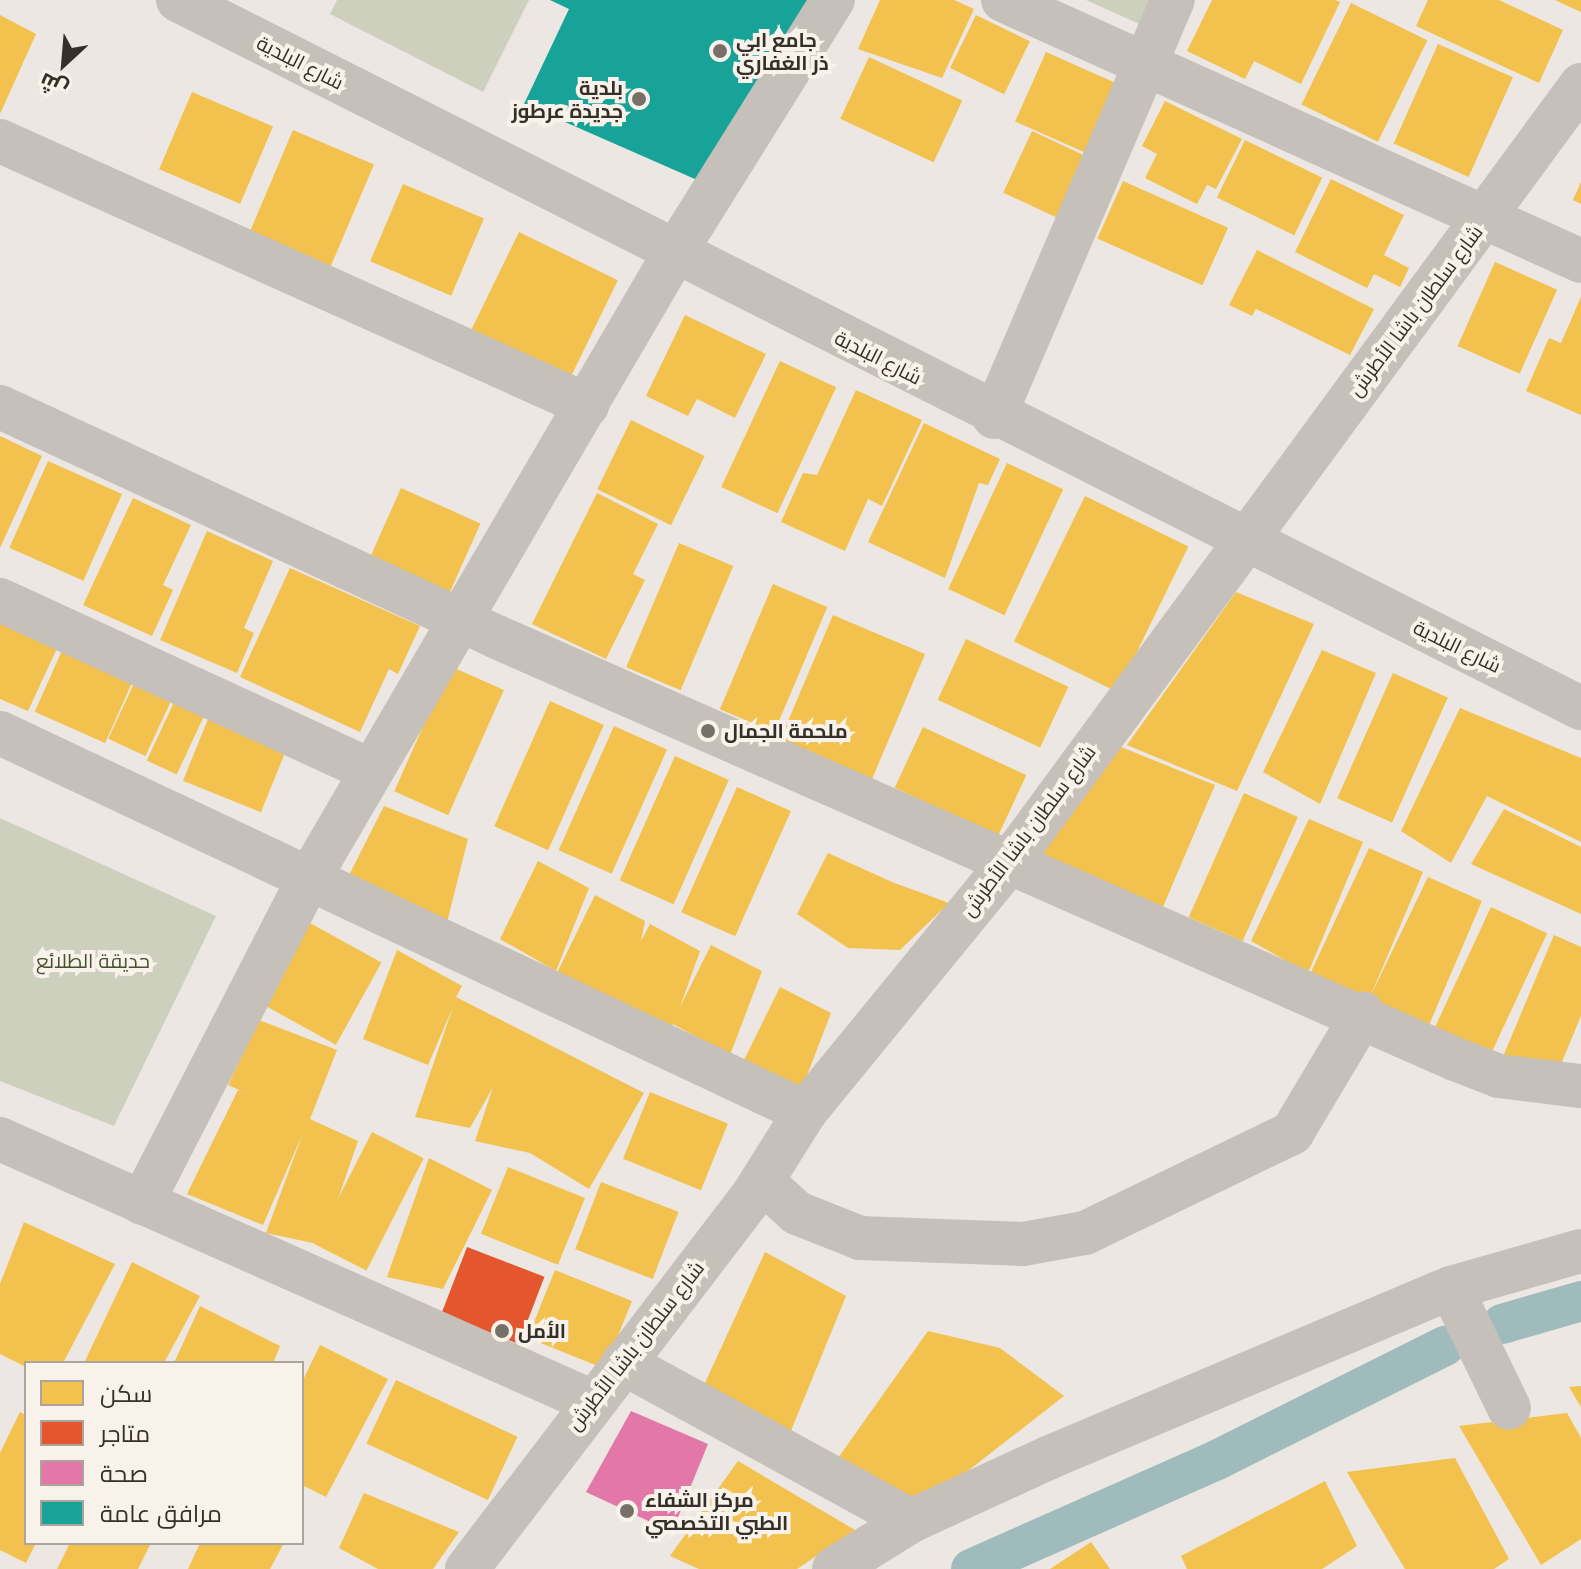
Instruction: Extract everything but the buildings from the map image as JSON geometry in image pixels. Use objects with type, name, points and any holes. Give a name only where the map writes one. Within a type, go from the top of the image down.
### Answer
[{"type":"street","name":"شارع البلدية","points":[[178,0],[1241,542],[1581,708]]},
{"type":"street","points":[[142,1203],[307,882],[674,254],[833,0]]},
{"type":"street","points":[[1003,0],[1484,222],[1581,261]]},
{"type":"street","points":[[994,417],[1173,0]]},
{"type":"street","name":"شارع سلطان باشا الأطرش","points":[[467,1569],[762,1181],[805,1112],[1012,859],[1241,542],[1484,222],[1581,85]]},
{"type":"street","points":[[0,141],[587,405]]},
{"type":"street","points":[[0,407],[463,619],[1499,1076],[1581,1086]]},
{"type":"street","points":[[0,600],[372,771]]},
{"type":"street","points":[[0,733],[307,882],[805,1112]]},
{"type":"street","points":[[762,1181],[797,1213],[860,1238],[1023,1244],[1085,1233],[1292,1133],[1363,1014]]},
{"type":"street","points":[[0,1139],[593,1402]]},
{"type":"street","points":[[834,1569],[911,1521],[1451,1288],[1581,1251]]},
{"type":"street","points":[[1451,1288],[1509,1408]]},
{"type":"street","points":[[623,1363],[911,1521]]},
{"type":"green space","points":[[337,0],[529,0],[483,92],[330,14]]},
{"type":"green space","points":[[1086,0],[1173,0],[1157,32]]},
{"type":"green space","name":"حديقة الطلائع","points":[[0,818],[216,916],[114,1126],[0,1081]]},
{"type":"waterway","points":[[1502,1324],[1581,1301]]},
{"type":"waterway","points":[[971,1569],[1217,1460],[1445,1346]]},
{"type":"place","name":"جامع ابي ذر الغفاري","points":[[720,51]]},
{"type":"place","name":"بلدية جديدة عرطوز","points":[[639,99]]},
{"type":"place","name":"ملحمة الجمال","points":[[708,731]]},
{"type":"place","name":"الأمل","points":[[502,1331]]},
{"type":"place","name":"مركز الشفاء الطبي التخصصي","points":[[627,1511]]}]
